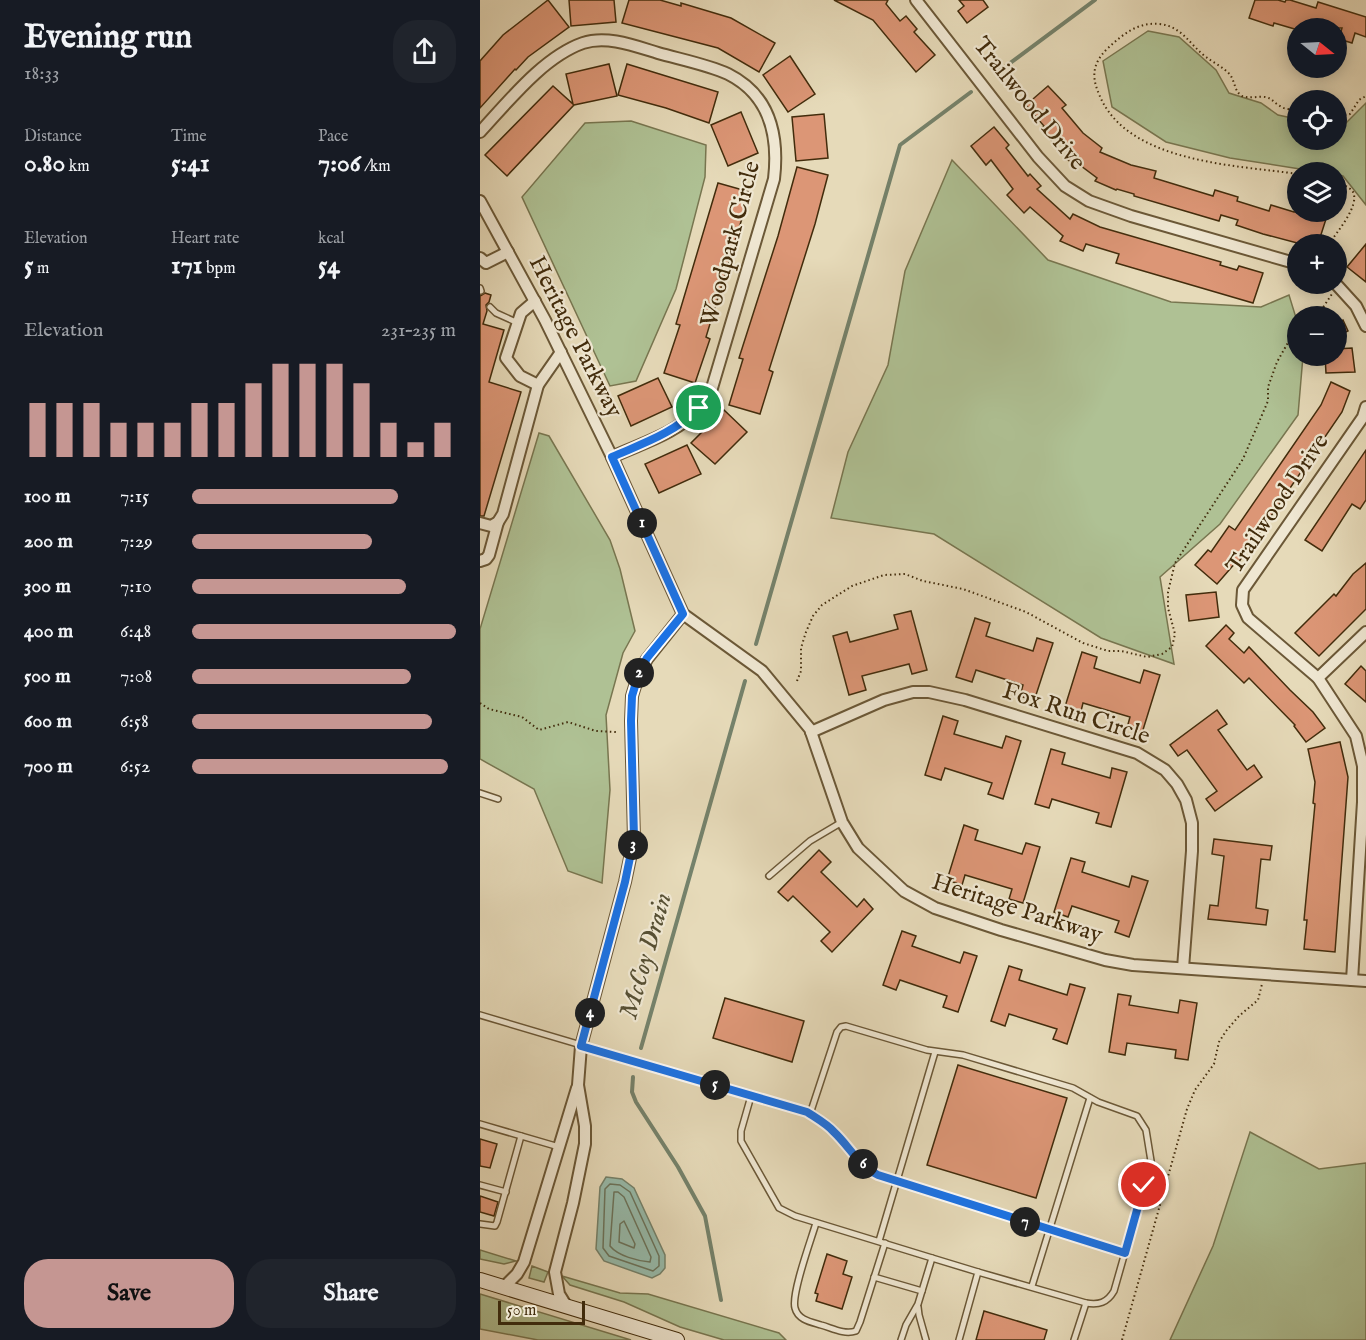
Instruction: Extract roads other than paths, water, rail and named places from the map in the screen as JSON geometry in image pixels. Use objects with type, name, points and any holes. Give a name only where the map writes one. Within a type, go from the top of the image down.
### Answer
[{"type":"main road","points":[[480,1280],[677,1340]]},
{"type":"street","name":"Trailwood Drive","points":[[916,0],[1038,157],[1065,186],[1089,201],[1131,216],[1287,261]]},
{"type":"street","name":"Woodpark Circle","points":[[480,132],[538,71],[559,55],[584,43],[607,40],[728,74],[758,99],[769,116],[775,139],[774,179],[712,388],[699,408],[683,423],[669,432],[612,457]]},
{"type":"street","name":"Heritage Parkway","points":[[480,201],[561,352],[612,457],[683,614],[762,671],[811,732],[842,822],[858,848],[904,891],[935,908],[1105,960],[1366,981]]},
{"type":"street","points":[[481,263],[508,252]]},
{"type":"street","points":[[1343,294],[1356,306],[1366,326]]},
{"type":"street","points":[[535,301],[521,313],[506,358],[520,376],[538,385]]},
{"type":"street","points":[[480,561],[489,555],[498,522],[503,514],[538,385],[561,352]]},
{"type":"street","name":"Trailwood Drive","points":[[1352,980],[1363,802],[1363,766],[1356,736],[1318,678],[1248,618],[1242,604],[1243,590],[1363,417],[1366,406]]},
{"type":"street","points":[[480,523],[490,526],[498,522]]},
{"type":"street","points":[[504,1287],[524,1263],[578,1085],[581,1046],[625,882],[634,838],[632,696],[639,673],[647,658],[683,614]]},
{"type":"street","points":[[1318,678],[1366,632]]},
{"type":"street","name":"Fox Run Circle","points":[[811,732],[884,700],[913,692],[929,692],[965,700],[1126,750],[1151,760],[1165,770],[1177,784],[1186,801],[1192,823],[1183,968]]},
{"type":"street","points":[[567,1307],[559,1294],[555,1272],[585,1144],[585,1126],[578,1085]]},
{"type":"lane","points":[[490,307],[496,313],[518,323]]},
{"type":"lane","points":[[480,793],[498,799]]},
{"type":"lane","points":[[769,876],[810,841],[842,822]]},
{"type":"lane","points":[[480,1015],[810,1114],[833,1130],[869,1171],[1125,1253]]},
{"type":"lane","points":[[751,1096],[741,1131],[741,1141],[779,1208],[786,1213],[1086,1303],[1103,1304],[1110,1299],[1151,1161],[1149,1141],[1143,1122],[1137,1116],[1090,1098],[1073,1088],[1051,1081],[953,1052],[935,1052],[846,1026],[841,1027],[837,1032],[810,1114]]},
{"type":"lane","points":[[816,1223],[794,1298],[795,1307],[798,1315],[806,1320],[849,1333],[856,1331],[874,1277],[935,1052]]},
{"type":"lane","points":[[1032,1286],[1090,1098]]},
{"type":"lane","points":[[480,1124],[559,1147]]},
{"type":"lane","points":[[480,1224],[495,1226],[521,1136]]},
{"type":"lane","points":[[480,1185],[506,1192]]},
{"type":"lane","points":[[901,1340],[906,1324],[918,1304],[932,1258]]},
{"type":"lane","points":[[959,1340],[978,1272]]},
{"type":"lane","points":[[874,1277],[922,1292]]},
{"type":"lane","points":[[1074,1340],[1086,1303]]},
{"type":"lane","points":[[918,1304],[926,1340]]},
{"type":"water","points":[[606,1177],[622,1179],[634,1188],[665,1255],[665,1268],[660,1274],[652,1278],[604,1261],[596,1249],[600,1187]]},
{"type":"waterway","points":[[998,72],[1095,0]]},
{"type":"waterway","points":[[756,644],[900,145],[971,92]]},
{"type":"waterway","points":[[641,1048],[745,681]]},
{"type":"waterway","name":"McCoy Drain","points":[[633,1077],[632,1092],[636,1102],[678,1167],[705,1216],[721,1300]]}]
